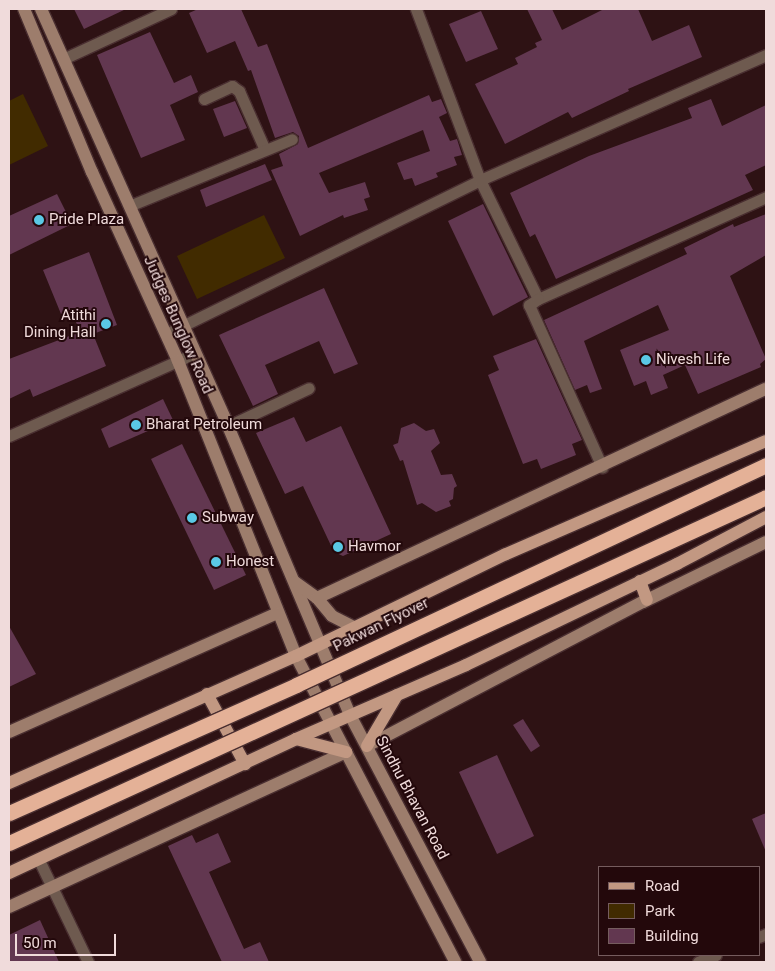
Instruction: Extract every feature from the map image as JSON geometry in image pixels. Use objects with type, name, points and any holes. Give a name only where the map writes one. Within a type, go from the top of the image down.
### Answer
[{"type":"highway","name":"Pakwan Flyover","points":[[9,813],[296,685],[766,465]]},
{"type":"highway","points":[[9,843],[766,497]]},
{"type":"main road","name":"Judges Bunglow Road","points":[[24,9],[92,172],[178,361],[296,656]]},
{"type":"main road","name":"Judges Bunglow Road","points":[[40,9],[228,426],[320,645]]},
{"type":"main road","points":[[317,598],[602,467],[766,389]]},
{"type":"main road","points":[[9,783],[320,645],[506,554],[766,441]]},
{"type":"main road","points":[[9,873],[245,764],[296,738],[397,695],[640,581],[766,517]]},
{"type":"main road","points":[[367,746],[647,600],[766,542]]},
{"type":"main road","points":[[640,581],[647,600]]},
{"type":"main road","points":[[295,582],[317,598],[332,616],[354,627]]},
{"type":"main road","points":[[9,732],[278,613]]},
{"type":"main road","name":"Sindhu Bhavan Road","points":[[320,645],[350,715],[480,962]]},
{"type":"main road","points":[[296,656],[330,725],[346,752],[455,962]]},
{"type":"main road","points":[[207,694],[245,764]]},
{"type":"main road","points":[[367,746],[397,695]]},
{"type":"main road","points":[[296,738],[346,752]]},
{"type":"main road","points":[[9,908],[346,752]]},
{"type":"street","points":[[63,59],[171,9]]},
{"type":"street","points":[[420,10],[480,180],[538,299]]},
{"type":"street","points":[[166,334],[480,180],[766,55]]},
{"type":"street","points":[[204,99],[232,86],[239,90],[265,150]]},
{"type":"street","points":[[129,206],[292,139]]},
{"type":"street","points":[[602,467],[529,305],[538,299],[766,196]]},
{"type":"street","points":[[9,436],[195,353]]},
{"type":"street","points":[[228,426],[308,388]]},
{"type":"street","points":[[39,860],[88,962]]},
{"type":"street","points":[[698,962],[713,956]]},
{"type":"green space","points":[[23,94],[48,146],[9,165],[9,101]]},
{"type":"green space","points":[[264,215],[285,258],[197,299],[177,256]]},
{"type":"building","points":[[74,9],[126,9],[84,29]]},
{"type":"building","points":[[198,9],[241,9],[258,47],[267,44],[308,148],[429,95],[432,102],[441,99],[447,113],[439,117],[450,141],[457,139],[462,155],[454,157],[457,165],[436,173],[438,177],[415,186],[412,178],[404,180],[397,163],[430,151],[423,130],[319,173],[329,193],[365,182],[370,197],[364,199],[368,210],[344,218],[343,215],[300,236],[271,170],[283,166],[279,154],[298,144],[299,136],[293,132],[275,138],[251,70],[248,71],[235,41],[207,53],[189,13]]},
{"type":"building","points":[[527,9],[552,9],[562,30],[604,9],[638,9],[652,41],[689,25],[702,57],[628,89],[629,91],[572,118],[568,112],[505,144],[475,84],[518,64],[515,58],[537,47],[535,43],[542,40]]},
{"type":"building","points":[[481,11],[498,49],[466,62],[449,24]]},
{"type":"building","points":[[150,32],[174,83],[191,75],[198,92],[170,105],[185,140],[141,158],[97,55]]},
{"type":"building","points":[[711,99],[722,126],[766,105],[766,165],[745,175],[753,190],[556,279],[535,234],[530,237],[510,193],[589,156],[692,118],[688,108]]},
{"type":"building","points":[[235,101],[247,128],[224,137],[213,109]]},
{"type":"building","points":[[265,164],[272,180],[206,207],[200,190]]},
{"type":"building","name":"Pride Plaza","points":[[57,194],[72,224],[9,255],[9,216]]},
{"type":"building","points":[[483,204],[528,297],[493,316],[448,221]]},
{"type":"building","points":[[766,214],[766,255],[730,276],[766,359],[760,364],[761,367],[698,394],[685,365],[663,375],[668,388],[651,395],[646,381],[634,386],[620,350],[669,330],[658,305],[584,341],[602,389],[590,393],[587,385],[575,390],[544,320],[687,254],[684,248],[733,224],[734,227]]},
{"type":"building","points":[[89,252],[117,325],[93,334],[106,366],[33,397],[30,389],[9,399],[9,359],[80,332],[72,312],[61,314],[43,270]]},
{"type":"building","points":[[324,288],[358,364],[334,374],[319,341],[265,365],[278,394],[253,406],[219,335]]},
{"type":"building","points":[[536,339],[582,440],[572,444],[576,455],[541,469],[537,459],[523,464],[488,375],[499,370],[493,356]]},
{"type":"building","name":"Bharat Petroleum","points":[[163,399],[173,420],[109,448],[101,429]]},
{"type":"building","points":[[294,417],[306,442],[341,426],[391,534],[343,556],[334,552],[303,486],[285,494],[256,433]]},
{"type":"building","points":[[414,423],[426,431],[434,429],[440,443],[431,451],[441,475],[452,474],[457,486],[454,488],[453,499],[449,501],[451,506],[436,512],[422,503],[417,505],[403,460],[400,461],[393,445],[398,443],[401,428]]},
{"type":"building","points":[[182,444],[246,575],[214,590],[151,459]]},
{"type":"building","points":[[9,626],[36,674],[9,687]]},
{"type":"building","points":[[523,719],[540,746],[531,752],[513,725]]},
{"type":"building","points":[[497,755],[534,836],[497,854],[459,772]]},
{"type":"building","points":[[766,813],[766,852],[752,819]]},
{"type":"building","points":[[218,833],[231,862],[209,872],[244,949],[260,942],[269,962],[222,962],[168,846],[192,835],[196,843]]},
{"type":"building","points":[[40,920],[59,962],[9,962],[9,935]]},
{"type":"place","name":"Pride Plaza","points":[[39,220]]},
{"type":"place","name":"Atithi Dining Hall","points":[[106,324]]},
{"type":"place","name":"Nivesh Life","points":[[646,360]]},
{"type":"place","name":"Bharat Petroleum","points":[[136,425]]},
{"type":"place","name":"Subway","points":[[192,518]]},
{"type":"place","name":"Havmor","points":[[338,547]]},
{"type":"place","name":"Honest","points":[[216,562]]}]
